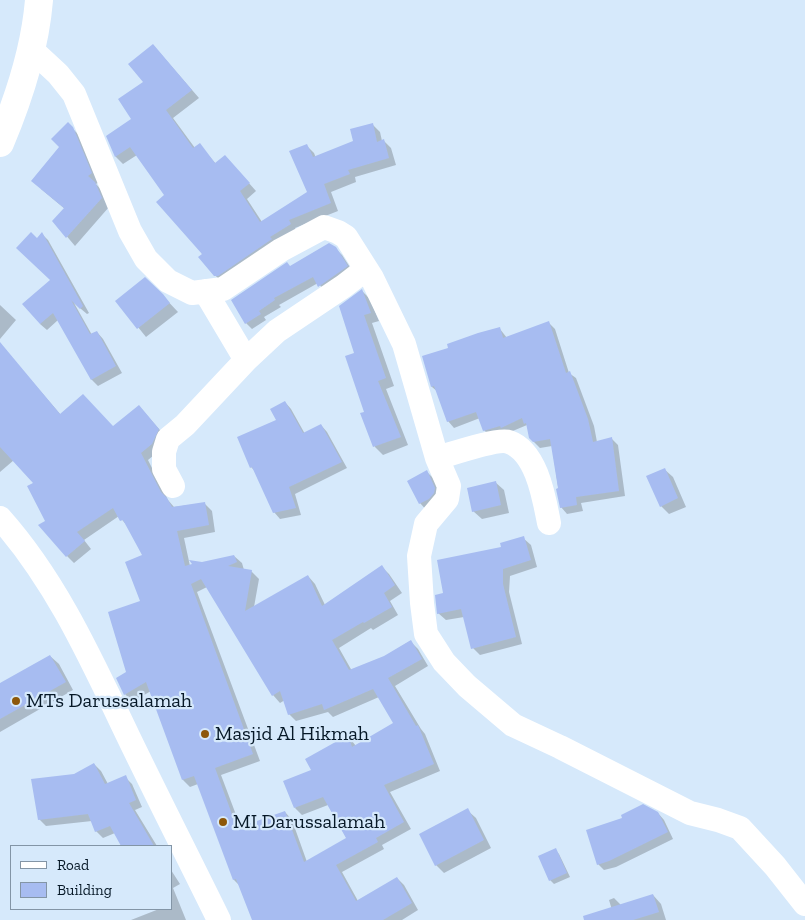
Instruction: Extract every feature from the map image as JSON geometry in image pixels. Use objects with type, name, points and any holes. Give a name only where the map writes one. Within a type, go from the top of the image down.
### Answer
[{"type":"main road","points":[[0,143],[11,116],[31,50],[38,18],[39,0]]},
{"type":"street","points":[[31,50],[58,74],[74,94],[130,232],[146,259],[168,281],[192,293],[223,289],[282,250],[324,227],[346,237],[366,269],[404,344],[438,458],[449,486],[447,499],[426,524],[419,556],[426,634],[444,662],[467,686],[513,725],[690,813],[740,828],[775,866],[805,904]]},
{"type":"street","points":[[173,486],[164,470],[164,452],[168,439],[185,425],[246,360],[277,331],[366,269]]},
{"type":"street","points":[[205,291],[246,360]]},
{"type":"street","points":[[438,458],[494,442],[509,441],[531,461],[543,490],[549,523]]},
{"type":"street","points":[[0,518],[28,554],[74,626],[219,920]]},
{"type":"building","points":[[153,44],[192,90],[166,110],[193,148],[200,143],[215,163],[225,155],[250,183],[240,191],[260,222],[307,192],[289,151],[307,144],[313,157],[353,141],[350,129],[373,123],[377,142],[384,139],[389,158],[348,170],[350,174],[324,184],[331,203],[289,220],[291,224],[270,237],[272,239],[218,276],[214,276],[198,257],[202,254],[156,202],[164,195],[130,147],[115,157],[106,136],[131,119],[118,99],[143,82],[128,64]]},
{"type":"building","points":[[68,122],[73,127],[92,173],[88,176],[95,182],[102,198],[66,238],[52,221],[64,208],[31,181],[59,147],[51,139]]},
{"type":"building","points":[[31,232],[37,238],[42,232],[83,306],[80,309],[71,300],[90,334],[97,331],[116,366],[91,380],[53,313],[40,324],[22,304],[50,280],[16,248]]},
{"type":"building","points":[[329,243],[336,247],[348,266],[318,287],[313,277],[274,298],[275,300],[259,311],[261,314],[245,324],[231,300],[287,262],[290,266]]},
{"type":"building","points":[[145,277],[170,303],[137,329],[115,301]]},
{"type":"building","points":[[362,289],[371,313],[364,315],[386,378],[378,381],[401,437],[373,447],[360,413],[364,412],[345,356],[354,353],[339,306]]},
{"type":"building","points":[[549,321],[566,373],[570,371],[588,419],[593,442],[612,437],[619,491],[576,497],[577,505],[560,508],[550,439],[533,442],[529,438],[526,423],[524,424],[522,418],[501,428],[500,426],[483,431],[476,412],[447,422],[434,386],[431,387],[422,356],[448,348],[447,344],[478,333],[500,327],[503,338]]},
{"type":"building","points":[[0,342],[60,414],[83,394],[113,426],[139,405],[159,429],[152,444],[141,453],[161,492],[172,507],[205,502],[209,525],[177,531],[185,566],[192,564],[189,560],[202,562],[234,555],[237,562],[228,566],[252,570],[245,611],[308,575],[322,606],[382,565],[395,585],[384,593],[392,607],[332,640],[349,670],[384,656],[411,640],[422,659],[388,678],[416,726],[418,725],[434,764],[384,785],[404,822],[376,838],[378,842],[336,865],[356,901],[397,877],[412,903],[383,920],[252,920],[236,879],[233,880],[194,776],[182,780],[146,682],[124,695],[116,678],[126,672],[108,612],[140,601],[125,562],[142,555],[123,520],[120,521],[113,508],[77,532],[85,541],[66,557],[38,525],[45,521],[27,486],[33,483],[0,447]],"holes":[[[201,579],[272,696],[280,691],[288,715],[322,704],[324,710],[373,689],[393,723],[352,747],[348,735],[305,759],[311,770],[283,781],[294,808],[323,797],[346,838],[304,862],[285,811],[237,828],[215,768],[253,754],[191,584]]]},
{"type":"building","points":[[285,401],[303,433],[321,424],[342,462],[289,487],[296,508],[273,513],[252,467],[250,468],[237,437],[276,420],[270,409]]},
{"type":"building","points":[[665,468],[678,498],[660,507],[646,476]]},
{"type":"building","points":[[427,470],[435,488],[434,493],[429,499],[419,504],[407,481]]},
{"type":"building","points":[[496,481],[501,505],[472,512],[467,488]]},
{"type":"building","points":[[524,536],[531,560],[503,569],[503,584],[516,637],[471,649],[461,609],[437,614],[435,595],[443,593],[437,560],[501,547],[500,543]]},
{"type":"building","name":"MTs Darussalamah","points":[[50,655],[66,682],[0,719],[0,683]]},
{"type":"building","points":[[94,763],[105,784],[126,775],[136,800],[129,803],[153,845],[120,845],[110,826],[95,832],[88,814],[38,820],[31,779],[74,774]]},
{"type":"building","points":[[643,804],[658,812],[668,832],[597,865],[586,830],[622,818],[621,815]]},
{"type":"building","points":[[468,808],[484,840],[435,866],[419,834]]},
{"type":"building","points":[[556,848],[567,873],[549,881],[538,856]]},
{"type":"building","points":[[653,894],[659,912],[633,920],[584,920],[583,916]]},
{"type":"place","name":"MTs Darussalamah","points":[[16,701]]},
{"type":"place","name":"Masjid Al Hikmah","points":[[205,734]]},
{"type":"place","name":"MI Darussalamah","points":[[223,822]]}]
